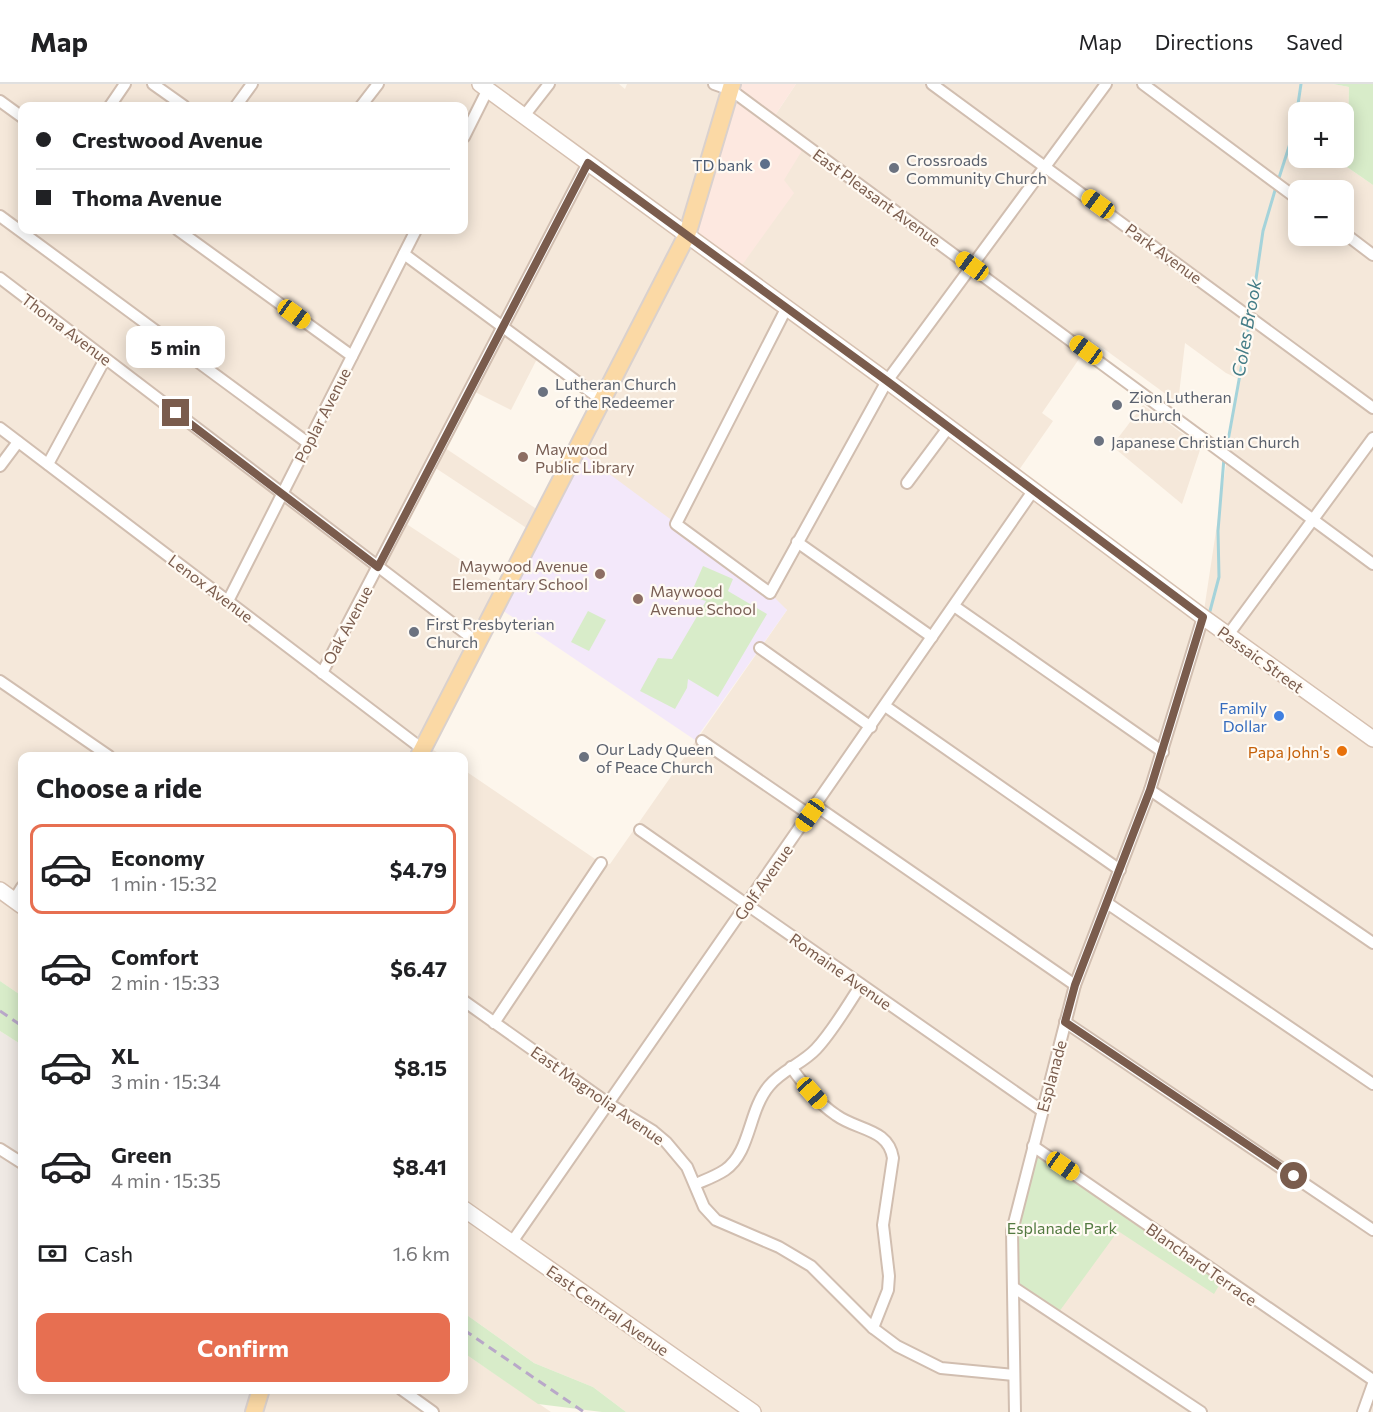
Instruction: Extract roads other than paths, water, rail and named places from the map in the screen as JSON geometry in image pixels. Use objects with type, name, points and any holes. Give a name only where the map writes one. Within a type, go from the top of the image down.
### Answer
[{"type":"main road","points":[[420,752],[687,235],[730,86]]},
{"type":"main road","name":"Passaic Street","points":[[484,87],[887,381],[1203,617],[1373,739]]},
{"type":"main road","points":[[0,890],[18,896]]},
{"type":"main road","name":"East Central Avenue","points":[[468,1212],[753,1412]]},
{"type":"main road","points":[[254,1412],[259,1394]]},
{"type":"street","points":[[113,102],[125,84]]},
{"type":"street","points":[[153,84],[178,102]]},
{"type":"street","points":[[239,102],[252,84]]},
{"type":"street","points":[[364,102],[378,84]]},
{"type":"street","points":[[524,116],[549,84]]},
{"type":"street","name":"East Pleasant Avenue","points":[[714,84],[730,86],[1373,564]]},
{"type":"street","name":"Park Avenue","points":[[932,84],[1373,408]]},
{"type":"street","points":[[786,309],[676,524],[770,593],[887,381],[1106,84]]},
{"type":"street","points":[[1143,84],[1288,192]]},
{"type":"street","points":[[468,127],[484,87]]},
{"type":"street","points":[[0,100],[18,114]]},
{"type":"street","name":"Oak Avenue","points":[[322,673],[588,163]]},
{"type":"street","points":[[0,216],[18,229]]},
{"type":"street","points":[[24,234],[308,443]]},
{"type":"street","points":[[184,234],[352,356]]},
{"type":"street","name":"Poplar Avenue","points":[[228,601],[415,234]]},
{"type":"street","points":[[1354,241],[1373,255]]},
{"type":"street","points":[[404,254],[603,401]]},
{"type":"street","name":"Thoma Avenue","points":[[0,278],[477,642]]},
{"type":"street","points":[[48,464],[105,359]]},
{"type":"street","name":"Lenox Avenue","points":[[0,428],[322,673],[420,752]]},
{"type":"street","points":[[907,483],[948,428]]},
{"type":"street","points":[[1228,635],[1373,438]]},
{"type":"street","points":[[0,465],[18,442]]},
{"type":"street","name":"Golf Avenue","points":[[512,1242],[1034,491]]},
{"type":"street","points":[[797,542],[932,637]]},
{"type":"street","points":[[954,606],[1163,752]]},
{"type":"street","name":"Esplanade","points":[[1015,1412],[1012,1231],[1041,1110],[1075,985],[1150,790],[1203,617]]},
{"type":"street","points":[[760,648],[871,727]]},
{"type":"street","points":[[0,681],[103,752]]},
{"type":"street","points":[[885,706],[1120,870]]},
{"type":"street","points":[[702,741],[810,815]]},
{"type":"street","points":[[1150,790],[1373,943]]},
{"type":"street","points":[[816,806],[1075,985]]},
{"type":"street","name":"Romaine Avenue","points":[[640,830],[1041,1110]]},
{"type":"street","points":[[494,1023],[601,864]]},
{"type":"street","points":[[1107,903],[1373,1084]]},
{"type":"street","points":[[696,1184],[724,1171],[733,1164],[744,1145],[753,1110],[760,1097],[774,1080],[816,1049],[861,985]]},
{"type":"street","name":"East Magnolia Avenue","points":[[468,1004],[666,1142],[687,1167],[704,1207],[716,1220],[778,1247],[811,1266],[873,1328],[897,1346],[941,1368],[1014,1375]]},
{"type":"street","points":[[1065,1022],[1373,1230]]},
{"type":"street","points":[[791,1066],[820,1102],[835,1115],[882,1136],[892,1150],[893,1158],[884,1225],[889,1276],[888,1290],[873,1328]]},
{"type":"street","name":"Blanchard Terrace","points":[[1034,1146],[1373,1382]]},
{"type":"street","points":[[0,1149],[18,1160]]},
{"type":"street","points":[[1013,1287],[1201,1412]]},
{"type":"street","points":[[1363,1412],[1373,1382]]},
{"type":"street","points":[[408,1394],[434,1412]]},
{"type":"waterway","name":"Coles Brook","points":[[1278,181],[1294,131],[1301,84]]},
{"type":"waterway","name":"Coles Brook","points":[[1251,313],[1263,231],[1276,187]]},
{"type":"waterway","name":"Coles Brook","points":[[1226,452],[1250,319]]},
{"type":"waterway","name":"Coles Brook","points":[[1210,611],[1219,577],[1218,531],[1224,458]]},
{"type":"railway","points":[[0,1011],[18,1023]]},
{"type":"railway","points":[[468,1333],[584,1412]]},
{"type":"place","name":"TD bank","points":[[765,164]]},
{"type":"place","name":"Crossroads Community Church","points":[[894,168]]},
{"type":"place","name":"Lutheran Church of the Redeemer","points":[[543,392]]},
{"type":"place","name":"Zion Lutheran Church","points":[[1117,405]]},
{"type":"place","name":"Japanese Christian Church","points":[[1099,441]]},
{"type":"place","name":"Maywood Public Library","points":[[523,457]]},
{"type":"place","name":"Maywood Avenue Elementary School","points":[[600,574]]},
{"type":"place","name":"Maywood Avenue School","points":[[638,599]]},
{"type":"place","name":"First Presbyterian Church","points":[[414,632]]},
{"type":"place","name":"Family Dollar","points":[[1279,716]]},
{"type":"place","name":"Papa John's","points":[[1342,751]]},
{"type":"place","name":"Our Lady Queen of Peace Church","points":[[584,757]]},
{"type":"park label","name":"Esplanade Park","points":[[1062,1227]]}]
